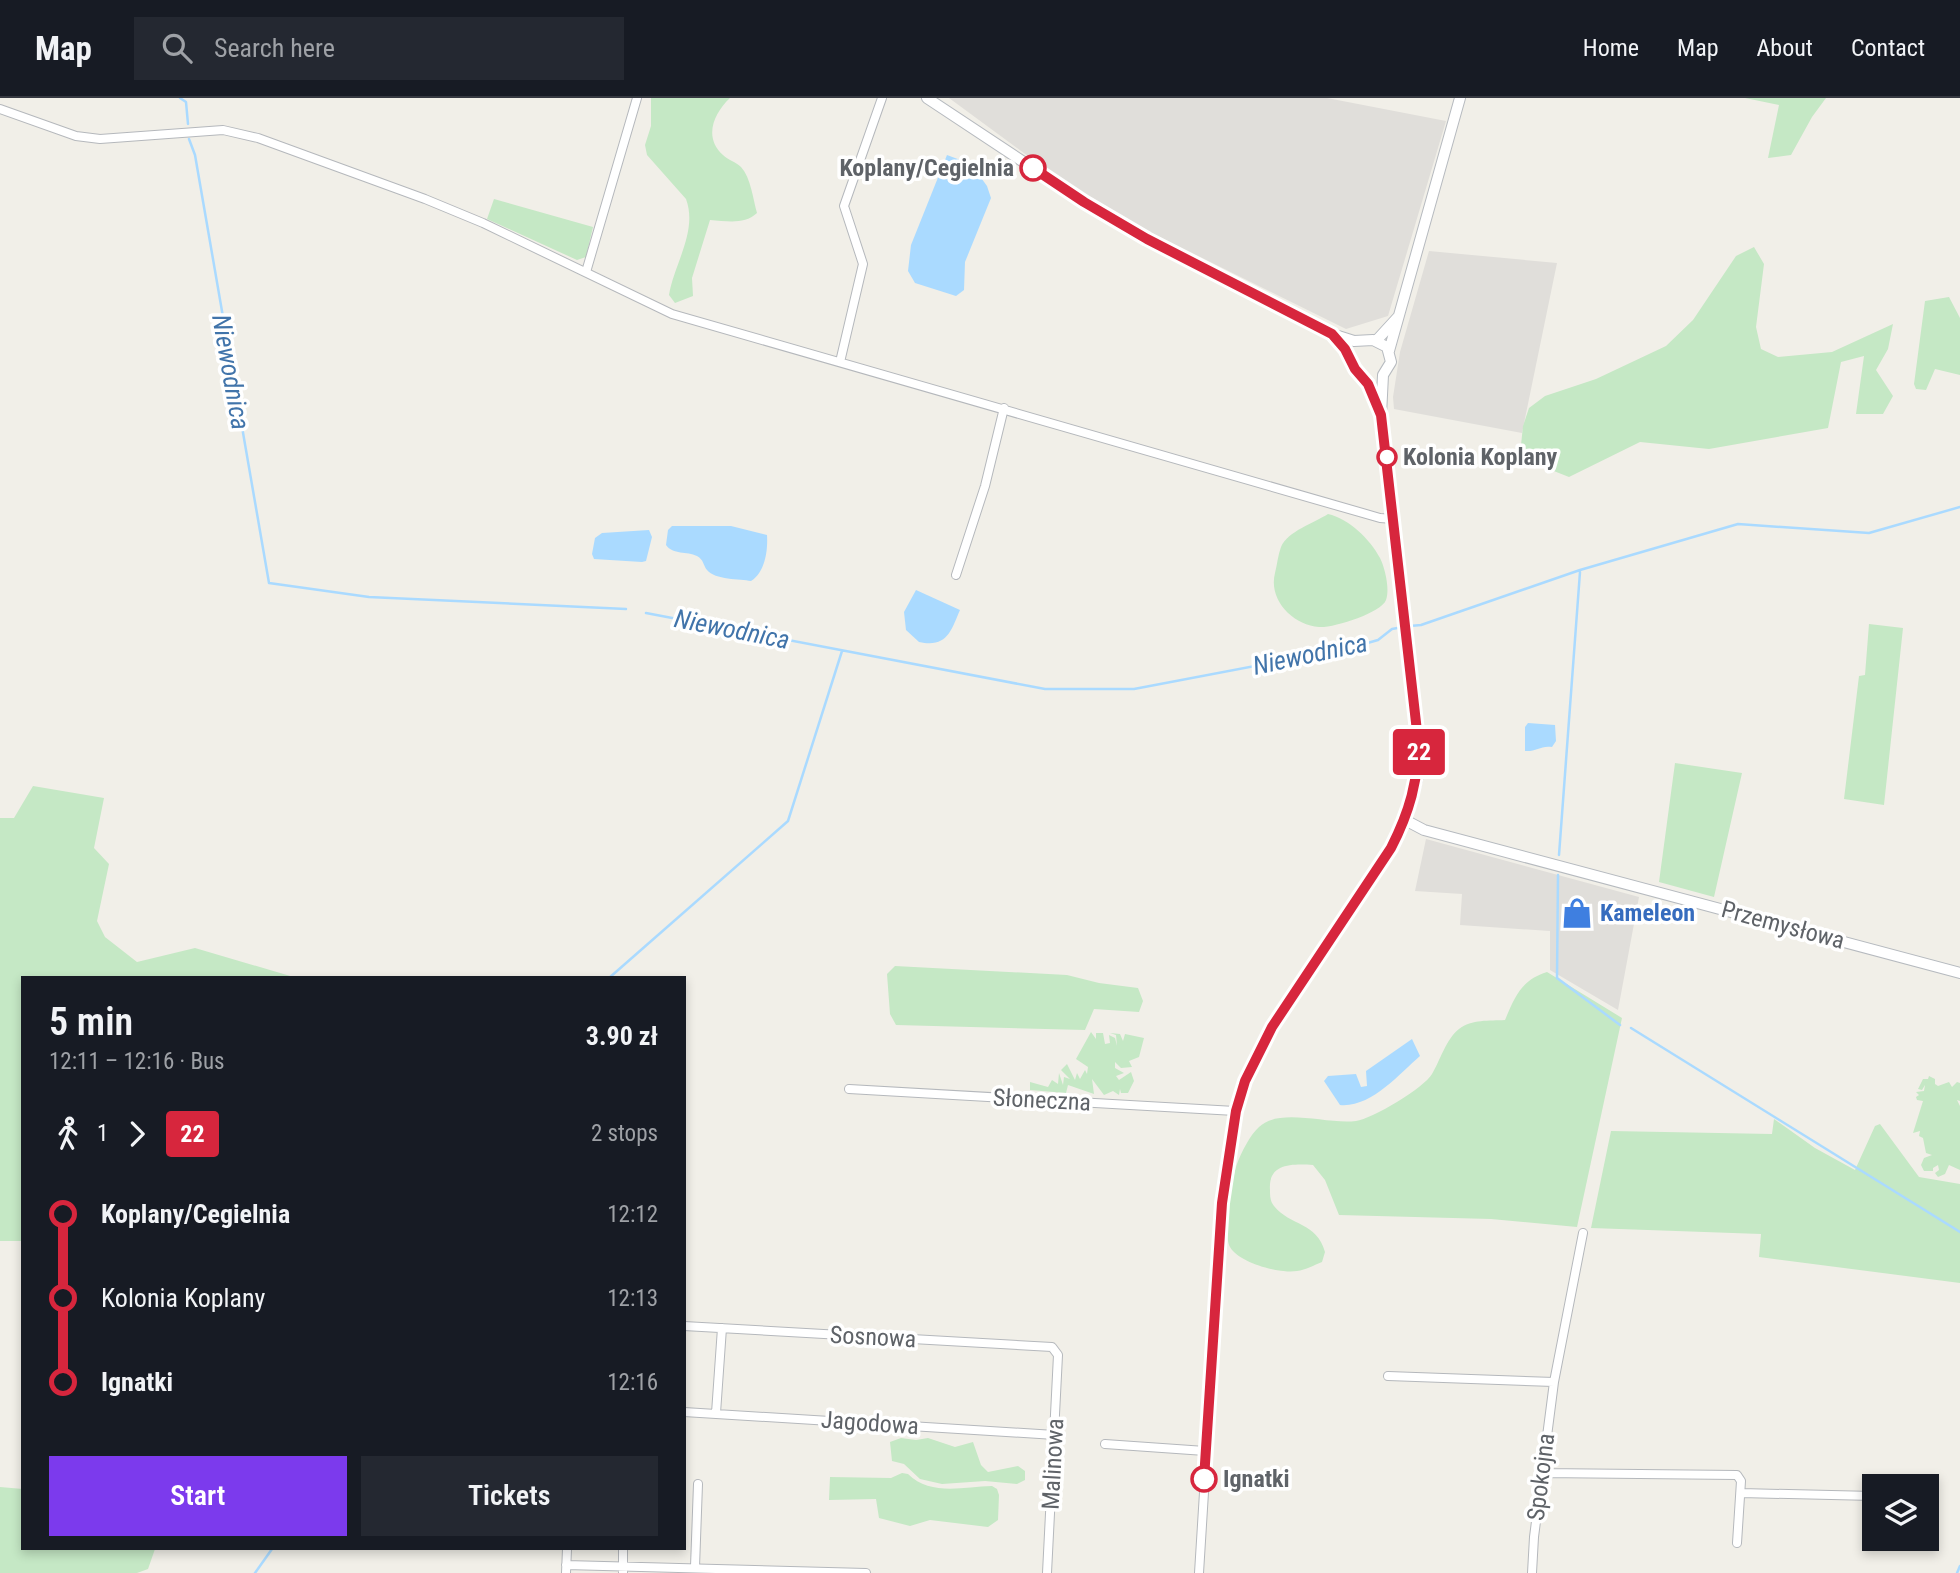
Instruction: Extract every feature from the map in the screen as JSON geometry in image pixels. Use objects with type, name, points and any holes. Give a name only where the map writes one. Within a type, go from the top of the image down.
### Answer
[{"type":"street","points":[[586,272],[637,98]]},
{"type":"street","points":[[840,362],[863,264],[844,205],[882,98]]},
{"type":"street","points":[[927,98],[1094,208],[1201,267],[1332,334],[1370,341],[1387,347],[1390,351]]},
{"type":"street","points":[[1199,1573],[1222,1203],[1236,1111],[1245,1081],[1272,1027],[1391,848],[1405,820],[1418,776],[1419,759],[1381,415],[1383,375],[1391,362],[1390,351],[1460,98]]},
{"type":"street","points":[[0,109],[76,136],[100,139],[223,130],[258,138],[425,199],[672,314],[1235,477],[1380,518],[1393,519]]},
{"type":"street","points":[[1353,361],[1358,346],[1370,341],[1402,312]]},
{"type":"street","points":[[1332,334],[1372,392],[1381,415]]},
{"type":"street","points":[[1360,375],[1376,378],[1383,375]]},
{"type":"street","points":[[956,575],[985,486],[1004,408]]},
{"type":"street","name":"Przemysłowa","points":[[1405,820],[1424,830],[1960,973]]},
{"type":"street","name":"Słoneczna","points":[[849,1089],[1236,1111]]},
{"type":"street","name":"Spokojna","points":[[1532,1573],[1554,1382],[1583,1233]]},
{"type":"street","name":"Sosnowa","points":[[686,1326],[1052,1347],[1058,1355]]},
{"type":"street","points":[[716,1413],[722,1328]]},
{"type":"street","name":"Malinowa","points":[[1047,1573],[1058,1355]]},
{"type":"street","points":[[1388,1376],[1554,1382]]},
{"type":"street","name":"Jagodowa","points":[[686,1412],[1055,1435]]},
{"type":"street","points":[[1105,1444],[1205,1451]]},
{"type":"street","points":[[1542,1473],[1737,1475],[1741,1481],[1737,1543]]},
{"type":"street","points":[[695,1567],[698,1484]]},
{"type":"street","points":[[1741,1493],[1862,1496]]},
{"type":"street","points":[[568,1550],[566,1569],[695,1567],[743,1571],[866,1573]]},
{"type":"street","points":[[623,1569],[624,1550]]},
{"type":"shaded area","points":[[949,98],[1327,98],[1446,121],[1388,316],[1346,329],[1093,204]]},
{"type":"shaded area","points":[[1429,251],[1557,263],[1522,433],[1394,409],[1393,397],[1400,352]]},
{"type":"shaded area","points":[[1426,839],[1639,897],[1618,1010],[1550,970],[1550,931],[1460,925],[1462,894],[1415,891]]},
{"type":"green space","points":[[651,98],[730,98],[715,118],[713,141],[723,155],[739,165],[744,172],[757,213],[741,221],[710,220],[692,278],[693,296],[675,303],[669,295],[687,235],[689,211],[686,199],[647,155],[645,145],[651,126]]},
{"type":"green space","points":[[1745,98],[1826,98],[1791,155],[1768,158],[1779,105]]},
{"type":"green space","points":[[494,199],[593,227],[586,257],[577,260],[487,219]]},
{"type":"green space","points":[[1754,247],[1764,264],[1756,327],[1761,349],[1778,357],[1832,352],[1893,324],[1888,349],[1876,370],[1893,396],[1883,414],[1856,414],[1864,356],[1841,362],[1828,428],[1709,449],[1640,442],[1569,477],[1531,462],[1521,445],[1529,408],[1545,396],[1596,379],[1666,346],[1693,320],[1736,256]]},
{"type":"green space","points":[[1949,297],[1960,318],[1960,375],[1935,369],[1926,390],[1916,389],[1914,384],[1925,301]]},
{"type":"green space","points":[[1328,514],[1351,525],[1376,551],[1385,573],[1387,595],[1382,605],[1367,615],[1319,627],[1300,622],[1292,616],[1279,601],[1274,583],[1284,541]]},
{"type":"green space","points":[[1869,624],[1903,628],[1884,805],[1844,799],[1859,676],[1865,675]]},
{"type":"green space","points":[[1675,763],[1742,773],[1714,897],[1659,882]]},
{"type":"green space","points":[[33,786],[104,798],[94,848],[109,864],[97,921],[105,937],[137,962],[195,948],[290,976],[21,976],[21,1241],[0,1241],[0,818],[14,818]]},
{"type":"green space","points":[[895,966],[1067,975],[1099,983],[1138,988],[1143,1001],[1139,1012],[1094,1009],[1085,1030],[896,1025],[890,1014],[887,974]]},
{"type":"green space","points":[[1547,972],[1622,1018],[1577,1227],[1491,1219],[1339,1215],[1325,1180],[1313,1165],[1290,1165],[1277,1170],[1273,1175],[1270,1181],[1271,1200],[1280,1212],[1316,1235],[1325,1252],[1322,1262],[1300,1270],[1281,1271],[1260,1266],[1235,1253],[1230,1247],[1227,1231],[1233,1181],[1243,1150],[1259,1127],[1268,1121],[1292,1117],[1356,1121],[1385,1109],[1427,1080],[1450,1038],[1459,1029],[1475,1022],[1505,1020],[1525,985]]},
{"type":"green space","points":[[1091,1032],[1096,1039],[1096,1033],[1103,1033],[1105,1044],[1110,1043],[1109,1035],[1115,1038],[1117,1046],[1116,1035],[1110,1033],[1120,1034],[1123,1041],[1125,1034],[1144,1038],[1139,1057],[1129,1061],[1132,1067],[1121,1068],[1115,1062],[1115,1068],[1124,1073],[1116,1076],[1119,1080],[1131,1072],[1134,1081],[1128,1093],[1121,1093],[1120,1089],[1119,1095],[1113,1091],[1104,1095],[1092,1079],[1094,1094],[1068,1085],[1066,1093],[1030,1090],[1030,1082],[1048,1087],[1052,1080],[1058,1084],[1059,1073],[1063,1085],[1064,1077],[1070,1079],[1061,1070],[1067,1064],[1075,1080],[1077,1073],[1080,1079],[1085,1070],[1087,1074],[1088,1067],[1076,1059]]},
{"type":"green space","points":[[1929,1076],[1935,1079],[1938,1086],[1949,1082],[1952,1087],[1957,1082],[1960,1083],[1960,1101],[1957,1100],[1960,1106],[1960,1170],[1949,1165],[1945,1174],[1938,1177],[1935,1173],[1939,1170],[1938,1165],[1933,1171],[1924,1171],[1921,1165],[1924,1158],[1932,1155],[1926,1153],[1923,1138],[1919,1136],[1920,1131],[1913,1133],[1923,1101],[1917,1100],[1919,1095],[1916,1092],[1924,1091],[1925,1085],[1922,1090],[1918,1089],[1923,1079],[1928,1079]]},
{"type":"green space","points":[[1774,1119],[1815,1148],[1855,1170],[1875,1126],[1880,1124],[1919,1177],[1960,1184],[1960,1283],[1759,1257],[1761,1234],[1591,1228],[1611,1131],[1772,1134]]},
{"type":"green space","points":[[901,1438],[928,1438],[955,1447],[973,1442],[981,1465],[988,1472],[1018,1466],[1025,1471],[1025,1480],[1017,1484],[985,1481],[942,1484],[920,1479],[904,1464],[892,1461],[890,1442]]},
{"type":"green space","points":[[902,1473],[936,1488],[992,1486],[997,1489],[999,1495],[998,1520],[988,1527],[930,1520],[910,1526],[879,1518],[876,1499],[829,1500],[830,1477],[891,1478]]},
{"type":"green space","points":[[0,1487],[21,1489],[21,1550],[155,1550],[148,1569],[137,1573],[0,1573]]},
{"type":"water","points":[[947,155],[971,164],[987,186],[991,198],[965,262],[964,290],[956,296],[915,283],[908,271],[911,245]]},
{"type":"water","points":[[672,526],[731,526],[767,535],[766,554],[760,572],[751,581],[716,576],[707,570],[697,556],[672,550],[666,545],[668,530]]},
{"type":"water","points":[[649,530],[652,537],[646,561],[594,559],[592,554],[595,538],[602,533]]},
{"type":"water","points":[[916,590],[960,610],[947,636],[942,640],[919,642],[906,630],[904,612]]},
{"type":"water","points":[[1528,723],[1555,725],[1556,741],[1552,747],[1525,751],[1525,727]]},
{"type":"water","points":[[1412,1039],[1420,1056],[1403,1072],[1373,1096],[1363,1101],[1340,1105],[1324,1081],[1328,1076],[1356,1074],[1361,1087],[1367,1086],[1366,1071]]},
{"type":"waterway","name":"Niewodnica","points":[[180,98],[186,102],[188,124]]},
{"type":"waterway","name":"Niewodnica","points":[[189,139],[195,155],[269,583],[369,597],[626,609]]},
{"type":"waterway","name":"Niewodnica","points":[[1410,626],[1421,625],[1580,570],[1738,524],[1869,533],[1960,507]]},
{"type":"waterway","points":[[1559,855],[1580,572]]},
{"type":"waterway","name":"Niewodnica","points":[[646,613],[1045,689],[1134,689],[1350,648],[1378,640],[1392,629],[1403,627]]},
{"type":"waterway","points":[[611,976],[788,821],[842,651]]},
{"type":"waterway","points":[[1558,875],[1557,978],[1620,1025]]},
{"type":"waterway","points":[[1631,1028],[1960,1232]]},
{"type":"waterway","points":[[255,1573],[271,1550]]},
{"type":"waterway","points":[[1957,1573],[1960,1566]]},
{"type":"bus line","name":"22","points":[[1033,168],[1147,239],[1332,334],[1368,384],[1381,415],[1418,740],[1418,776],[1405,820],[1391,848],[1272,1027],[1256,1054],[1245,1081],[1231,1131],[1222,1203],[1204,1479]]},
{"type":"place","name":"Koplany/Cegielnia","points":[[1033,168]]},
{"type":"place","name":"Kolonia Koplany","points":[[1387,457]]},
{"type":"place","name":"Kameleon","points":[[1577,913]]},
{"type":"place","name":"Ignatki","points":[[1204,1479]]}]
